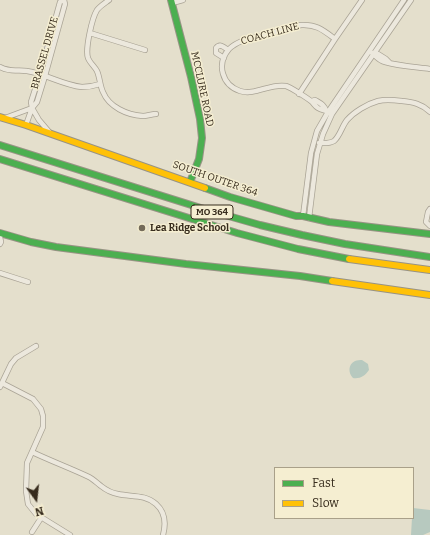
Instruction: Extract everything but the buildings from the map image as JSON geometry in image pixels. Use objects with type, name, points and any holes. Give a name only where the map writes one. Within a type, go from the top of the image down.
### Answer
[{"type":"main road","name":"MCCLURE ROAD","points":[[172,1],[191,77],[200,119],[202,138],[199,159],[190,182]]},
{"type":"main road","name":"SOUTH OUTER 364","points":[[2,118],[50,133],[230,197],[296,216],[329,222],[429,234]]},
{"type":"main road","name":"MO 364","points":[[0,145],[65,164],[223,215],[260,225],[349,245],[430,257]]},
{"type":"main road","name":"MO 364","points":[[0,160],[258,239],[332,256],[430,270]]},
{"type":"main road","points":[[0,235],[64,248],[186,264],[300,276],[430,295]]},
{"type":"street","name":"BRASSEL DRIVE","points":[[32,108],[31,102],[60,2],[64,0]]},
{"type":"street","name":"BRASSEL DRIVE","points":[[26,125],[32,108],[37,102],[45,76],[65,4],[64,0]]},
{"type":"street","points":[[109,0],[97,11],[87,48],[88,58],[97,72],[102,92],[110,104],[129,113],[144,116],[156,114]]},
{"type":"street","points":[[172,1],[183,0]]},
{"type":"street","points":[[299,94],[362,0]]},
{"type":"street","points":[[306,217],[311,153],[317,131],[404,0]]},
{"type":"street","points":[[306,217],[317,154],[329,112],[374,55],[411,0]]},
{"type":"street","name":"COACH LINE","points":[[329,112],[315,100],[312,101],[286,86],[276,86],[251,92],[240,91],[231,86],[224,77],[222,69],[224,58],[228,50],[233,45],[242,41],[301,25],[317,27],[335,39]]},
{"type":"street","points":[[90,33],[145,50]]},
{"type":"street","name":"COACH LINE","points":[[224,58],[216,53],[216,48],[218,46],[222,46],[228,50]]},
{"type":"street","points":[[369,52],[386,63],[389,62],[396,65],[430,69]]},
{"type":"street","points":[[0,67],[6,70],[27,71],[40,74],[82,87],[90,87],[100,84]]},
{"type":"street","points":[[314,142],[327,143],[334,141],[347,120],[356,112],[378,101],[390,100],[416,103],[426,108],[430,112]]},
{"type":"street","points":[[2,118],[32,108],[39,120],[50,133]]},
{"type":"street","points":[[429,234],[430,226],[426,222],[430,209]]},
{"type":"street","points":[[0,235],[2,242],[0,244]]},
{"type":"street","points":[[0,272],[28,282]]},
{"type":"street","points":[[36,346],[16,358],[11,364],[1,385],[33,399],[41,409],[43,416],[43,427],[27,463],[26,491],[28,504],[41,518],[70,535]]},
{"type":"street","points":[[32,452],[91,478],[104,488],[116,494],[145,497],[151,500],[163,514],[165,526],[163,535]]},
{"type":"street","points":[[32,532],[41,518]]},
{"type":"shaded area","points":[[362,360],[368,364],[369,370],[362,377],[353,378],[350,371],[351,364]]},
{"type":"shaded area","points":[[414,508],[430,510],[430,532],[423,535],[411,535],[412,519],[414,519]]},
{"type":"traffic: fast","points":[[171,0],[191,77],[200,119],[202,138],[199,159],[190,182]]},
{"type":"traffic: fast","points":[[0,145],[260,225],[345,244],[430,257]]},
{"type":"traffic: fast","points":[[0,159],[237,233],[298,249],[349,259]]},
{"type":"traffic: fast","points":[[205,188],[230,197],[296,216],[303,216],[329,222],[430,234]]},
{"type":"traffic: fast","points":[[0,233],[31,242],[56,247],[332,281]]},
{"type":"traffic: slow","points":[[0,117],[205,188]]},
{"type":"traffic: slow","points":[[349,259],[430,270]]},
{"type":"traffic: slow","points":[[332,281],[430,295]]},
{"type":"place","name":"Lea Ridge School","points":[[142,228]]}]
